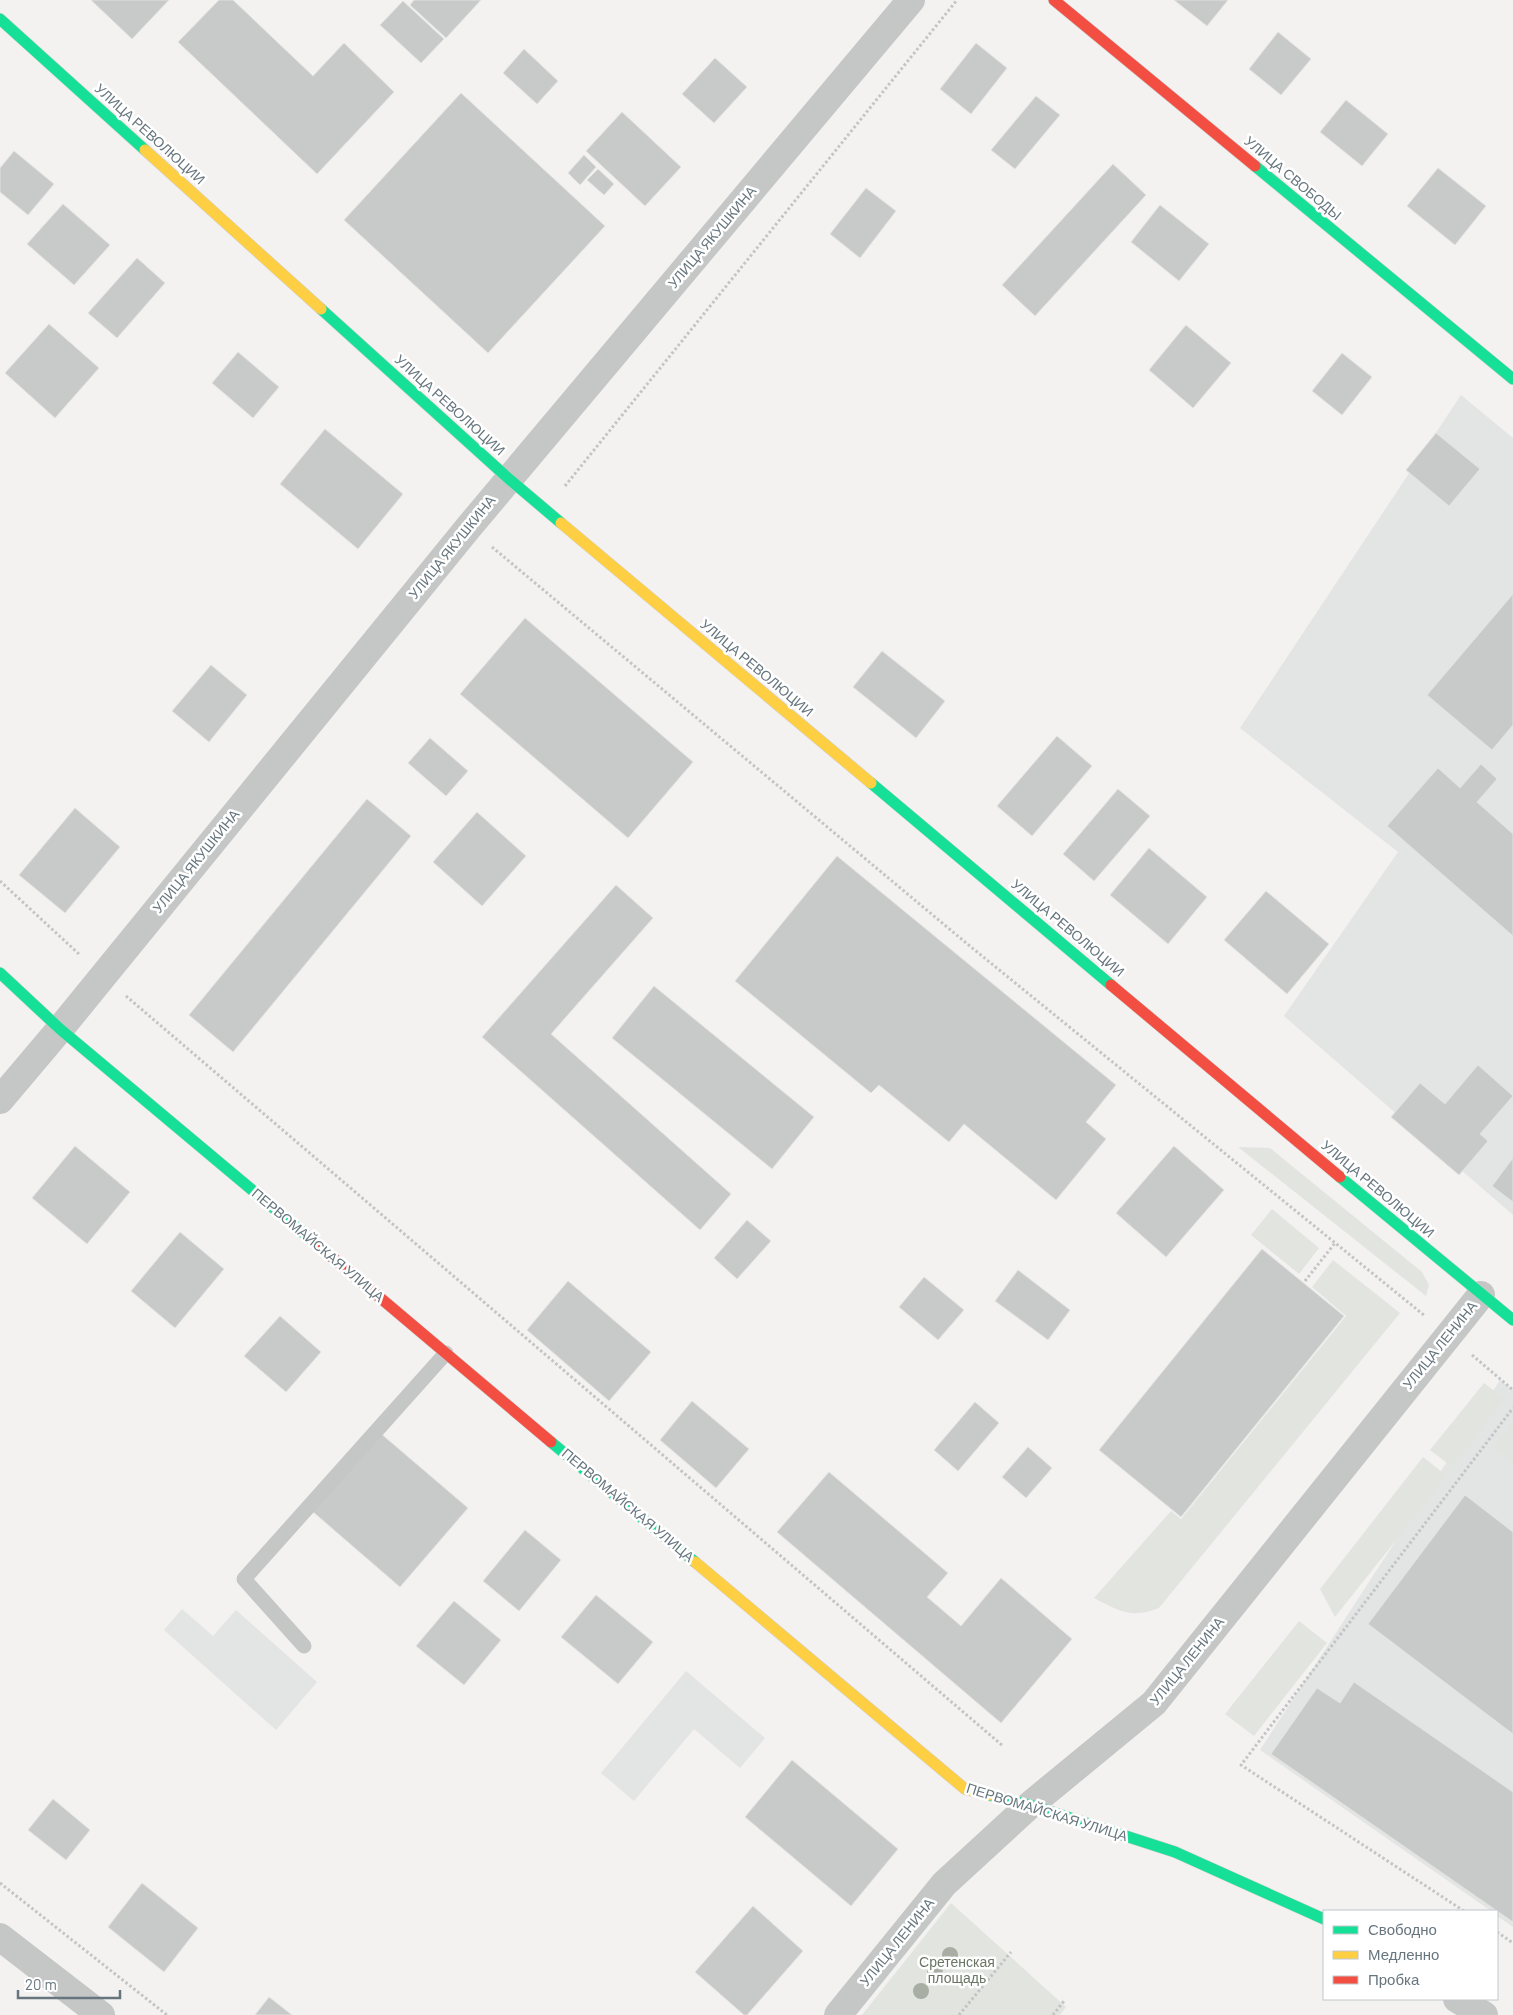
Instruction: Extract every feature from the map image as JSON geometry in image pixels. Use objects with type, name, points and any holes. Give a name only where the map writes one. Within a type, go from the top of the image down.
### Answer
[{"type":"street","name":"УЛИЦА ЯКУШКИНА","points":[[0,1100],[468,528],[911,0]]},
{"type":"street","name":"УЛИЦА СВОБОДЫ","points":[[1054,0],[1513,379]]},
{"type":"street","name":"УЛИЦА РЕВОЛЮЦИИ","points":[[0,19],[508,480],[1513,1320]]},
{"type":"street","name":"ПЕРВОМАЙСКАЯ УЛИЦА","points":[[0,973],[60,1029],[965,1789],[1030,1805],[1175,1852],[1323,1919]]},
{"type":"street","name":"УЛИЦА ЛЕНИНА","points":[[838,2015],[944,1884],[1030,1805],[1154,1703],[1481,1295]]},
{"type":"street","points":[[0,1937],[101,2015]]},
{"type":"street","points":[[1459,2000],[1484,2015]]},
{"type":"lane","points":[[304,1646],[244,1579],[446,1353]]},
{"type":"path","points":[[546,510],[956,0]]},
{"type":"path","points":[[468,528],[971,947],[1449,1335],[1513,1390]]},
{"type":"path","points":[[0,881],[102,976],[1003,1746]]},
{"type":"path","points":[[1305,1281],[1335,1243]]},
{"type":"path","points":[[1462,1910],[1241,1765],[1513,1408]]},
{"type":"path","points":[[0,1882],[167,2015]]},
{"type":"path","points":[[1498,1933],[1513,1943]]},
{"type":"path","points":[[958,2015],[1011,1952]]},
{"type":"path","points":[[1054,2015],[1064,2000]]},
{"type":"shaded area","points":[[1461,395],[1513,438],[1513,1215],[1284,1016],[1398,852],[1240,728]]},
{"type":"shaded area","points":[[1500,1380],[1513,1390],[1513,1927],[1498,1917],[1498,1910],[1490,1910],[1260,1750]]},
{"type":"shaded area","points":[[182,1609],[213,1636],[236,1610],[317,1682],[276,1730],[164,1630]]},
{"type":"shaded area","points":[[686,1671],[765,1738],[740,1768],[694,1729],[634,1801],[601,1773]]},
{"type":"green space","points":[[1238,1147],[1270,1148],[1422,1272],[1429,1285],[1426,1296]]},
{"type":"green space","points":[[1272,1209],[1319,1248],[1299,1274],[1251,1235]]},
{"type":"green space","points":[[1333,1260],[1400,1313],[1159,1608],[1141,1613],[1125,1612],[1094,1598],[1171,1511],[1181,1519],[1346,1316],[1312,1287]]},
{"type":"green space","points":[[1484,1383],[1505,1399],[1452,1467],[1430,1450]]},
{"type":"green space","points":[[1513,1421],[1513,1463],[1493,1447]]},
{"type":"green space","points":[[1423,1457],[1447,1476],[1335,1617],[1320,1589]]},
{"type":"green space","points":[[1299,1621],[1327,1643],[1254,1736],[1225,1714]]},
{"type":"green space","name":"Сретенская площадь","points":[[951,1903],[1066,2007],[1060,2015],[862,2015]]},
{"type":"building","points":[[91,0],[169,0],[132,39]]},
{"type":"building","points":[[219,0],[233,0],[313,76],[344,43],[394,92],[317,174],[178,42]]},
{"type":"building","points":[[414,0],[481,0],[446,38],[410,5]]},
{"type":"building","points":[[1174,0],[1228,0],[1207,26]]},
{"type":"building","points":[[403,1],[444,39],[421,63],[380,25]]},
{"type":"building","points":[[1278,32],[1311,59],[1281,95],[1249,69]]},
{"type":"building","points":[[976,43],[1007,68],[971,114],[940,89]]},
{"type":"building","points":[[524,49],[558,81],[537,104],[503,73]]},
{"type":"building","points":[[715,58],[747,87],[714,123],[682,94]]},
{"type":"building","points":[[461,93],[605,226],[488,353],[344,220]]},
{"type":"building","points":[[1036,96],[1060,115],[1015,169],[991,150]]},
{"type":"building","points":[[1346,100],[1388,134],[1362,166],[1320,132]]},
{"type":"building","points":[[622,112],[681,167],[645,206],[586,151]]},
{"type":"building","points":[[14,151],[54,184],[28,215],[0,192],[0,168]]},
{"type":"building","points":[[584,155],[596,167],[580,185],[568,173]]},
{"type":"building","points":[[1113,164],[1146,195],[1035,316],[1002,285]]},
{"type":"building","points":[[1438,168],[1486,206],[1455,245],[1407,206]]},
{"type":"building","points":[[598,169],[614,184],[604,195],[587,180]]},
{"type":"building","points":[[866,188],[896,211],[860,258],[830,234]]},
{"type":"building","points":[[63,204],[110,245],[74,285],[27,244]]},
{"type":"building","points":[[1160,205],[1209,244],[1179,281],[1131,242]]},
{"type":"building","points":[[137,258],[165,283],[117,338],[88,313]]},
{"type":"building","points":[[49,324],[99,368],[55,418],[5,373]]},
{"type":"building","points":[[1186,325],[1231,363],[1193,408],[1149,370]]},
{"type":"building","points":[[238,352],[279,387],[253,418],[212,383]]},
{"type":"building","points":[[1342,353],[1372,377],[1342,415],[1312,391]]},
{"type":"building","points":[[325,429],[403,494],[358,549],[280,484]]},
{"type":"building","points":[[1436,433],[1480,469],[1449,506],[1406,470]]},
{"type":"building","points":[[1513,594],[1513,725],[1492,750],[1427,695]]},
{"type":"building","points":[[525,618],[693,762],[628,838],[460,694]]},
{"type":"building","points":[[882,651],[945,701],[916,738],[853,687]]},
{"type":"building","points":[[211,665],[247,695],[209,742],[172,711]]},
{"type":"building","points":[[1057,736],[1092,766],[1032,836],[997,806]]},
{"type":"building","points":[[430,738],[468,771],[446,796],[408,763]]},
{"type":"building","points":[[1481,764],[1497,779],[1477,802],[1513,834],[1513,936],[1387,826],[1438,768],[1460,788]]},
{"type":"building","points":[[1118,789],[1150,816],[1094,881],[1063,854]]},
{"type":"building","points":[[367,799],[411,836],[233,1052],[189,1015]]},
{"type":"building","points":[[75,808],[120,847],[65,913],[19,875]]},
{"type":"building","points":[[477,812],[526,856],[482,906],[433,862]]},
{"type":"building","points":[[1149,848],[1207,897],[1168,944],[1110,895]]},
{"type":"building","points":[[837,856],[1116,1085],[1086,1122],[1106,1139],[1056,1200],[964,1124],[949,1142],[879,1085],[871,1093],[735,981]]},
{"type":"building","points":[[616,885],[653,918],[551,1034],[731,1194],[700,1230],[482,1037]]},
{"type":"building","points":[[1266,891],[1329,944],[1287,994],[1224,940]]},
{"type":"building","points":[[654,986],[814,1117],[772,1169],[612,1038]]},
{"type":"building","points":[[1478,1065],[1513,1096],[1480,1134],[1488,1141],[1459,1175],[1391,1117],[1420,1083],[1445,1104]]},
{"type":"building","points":[[75,1146],[130,1192],[87,1244],[32,1198]]},
{"type":"building","points":[[1174,1146],[1224,1190],[1166,1257],[1116,1213]]},
{"type":"building","points":[[1513,1158],[1513,1202],[1492,1186]]},
{"type":"building","points":[[747,1220],[771,1241],[737,1279],[714,1258]]},
{"type":"building","points":[[180,1232],[224,1269],[175,1328],[131,1291]]},
{"type":"building","points":[[1262,1249],[1344,1316],[1181,1517],[1099,1450]]},
{"type":"building","points":[[1018,1270],[1070,1310],[1048,1340],[995,1301]]},
{"type":"building","points":[[924,1277],[964,1310],[938,1340],[899,1307]]},
{"type":"building","points":[[568,1281],[651,1352],[609,1401],[527,1330]]},
{"type":"building","points":[[280,1316],[321,1352],[286,1392],[244,1356]]},
{"type":"building","points":[[692,1401],[749,1449],[716,1488],[660,1440]]},
{"type":"building","points":[[975,1402],[999,1423],[958,1471],[934,1450]]},
{"type":"building","points":[[379,1432],[468,1508],[400,1587],[312,1511]]},
{"type":"building","points":[[1028,1447],[1052,1468],[1026,1498],[1002,1477]]},
{"type":"building","points":[[829,1472],[948,1573],[927,1597],[961,1626],[1001,1578],[1072,1639],[1001,1723],[777,1532]]},
{"type":"building","points":[[1465,1495],[1513,1532],[1513,1734],[1368,1624]]},
{"type":"building","points":[[525,1530],[561,1560],[519,1611],[483,1581]]},
{"type":"building","points":[[596,1595],[653,1642],[618,1684],[561,1637]]},
{"type":"building","points":[[454,1601],[501,1640],[464,1685],[416,1646]]},
{"type":"building","points":[[1354,1682],[1513,1792],[1513,1922],[1271,1754],[1317,1688],[1340,1703]]},
{"type":"building","points":[[792,1760],[898,1849],[851,1906],[745,1817]]},
{"type":"building","points":[[53,1799],[90,1830],[66,1860],[28,1830]]},
{"type":"building","points":[[142,1883],[198,1928],[164,1972],[108,1927]]},
{"type":"building","points":[[753,1906],[803,1951],[747,2015],[744,2015],[695,1972]]},
{"type":"building","points":[[269,1997],[292,2015],[255,2015]]},
{"type":"traffic: fast","points":[[0,19],[145,150]]},
{"type":"traffic: fast","points":[[1255,166],[1513,379]]},
{"type":"traffic: fast","points":[[321,309],[509,479],[561,523]]},
{"type":"traffic: fast","points":[[871,783],[1111,985]]},
{"type":"traffic: fast","points":[[0,973],[60,1029],[307,1236]]},
{"type":"traffic: fast","points":[[1340,1177],[1513,1320]]},
{"type":"traffic: fast","points":[[551,1442],[695,1562]]},
{"type":"traffic: fast","points":[[989,1795],[1030,1805],[1175,1852],[1323,1919]]},
{"type":"traffic: slow","points":[[145,150],[321,309]]},
{"type":"traffic: slow","points":[[561,523],[871,783]]},
{"type":"traffic: slow","points":[[695,1562],[965,1789],[989,1795]]},
{"type":"traffic: jam","points":[[1054,0],[1255,166]]},
{"type":"traffic: jam","points":[[1111,985],[1340,1177]]},
{"type":"traffic: jam","points":[[307,1236],[551,1442]]}]
